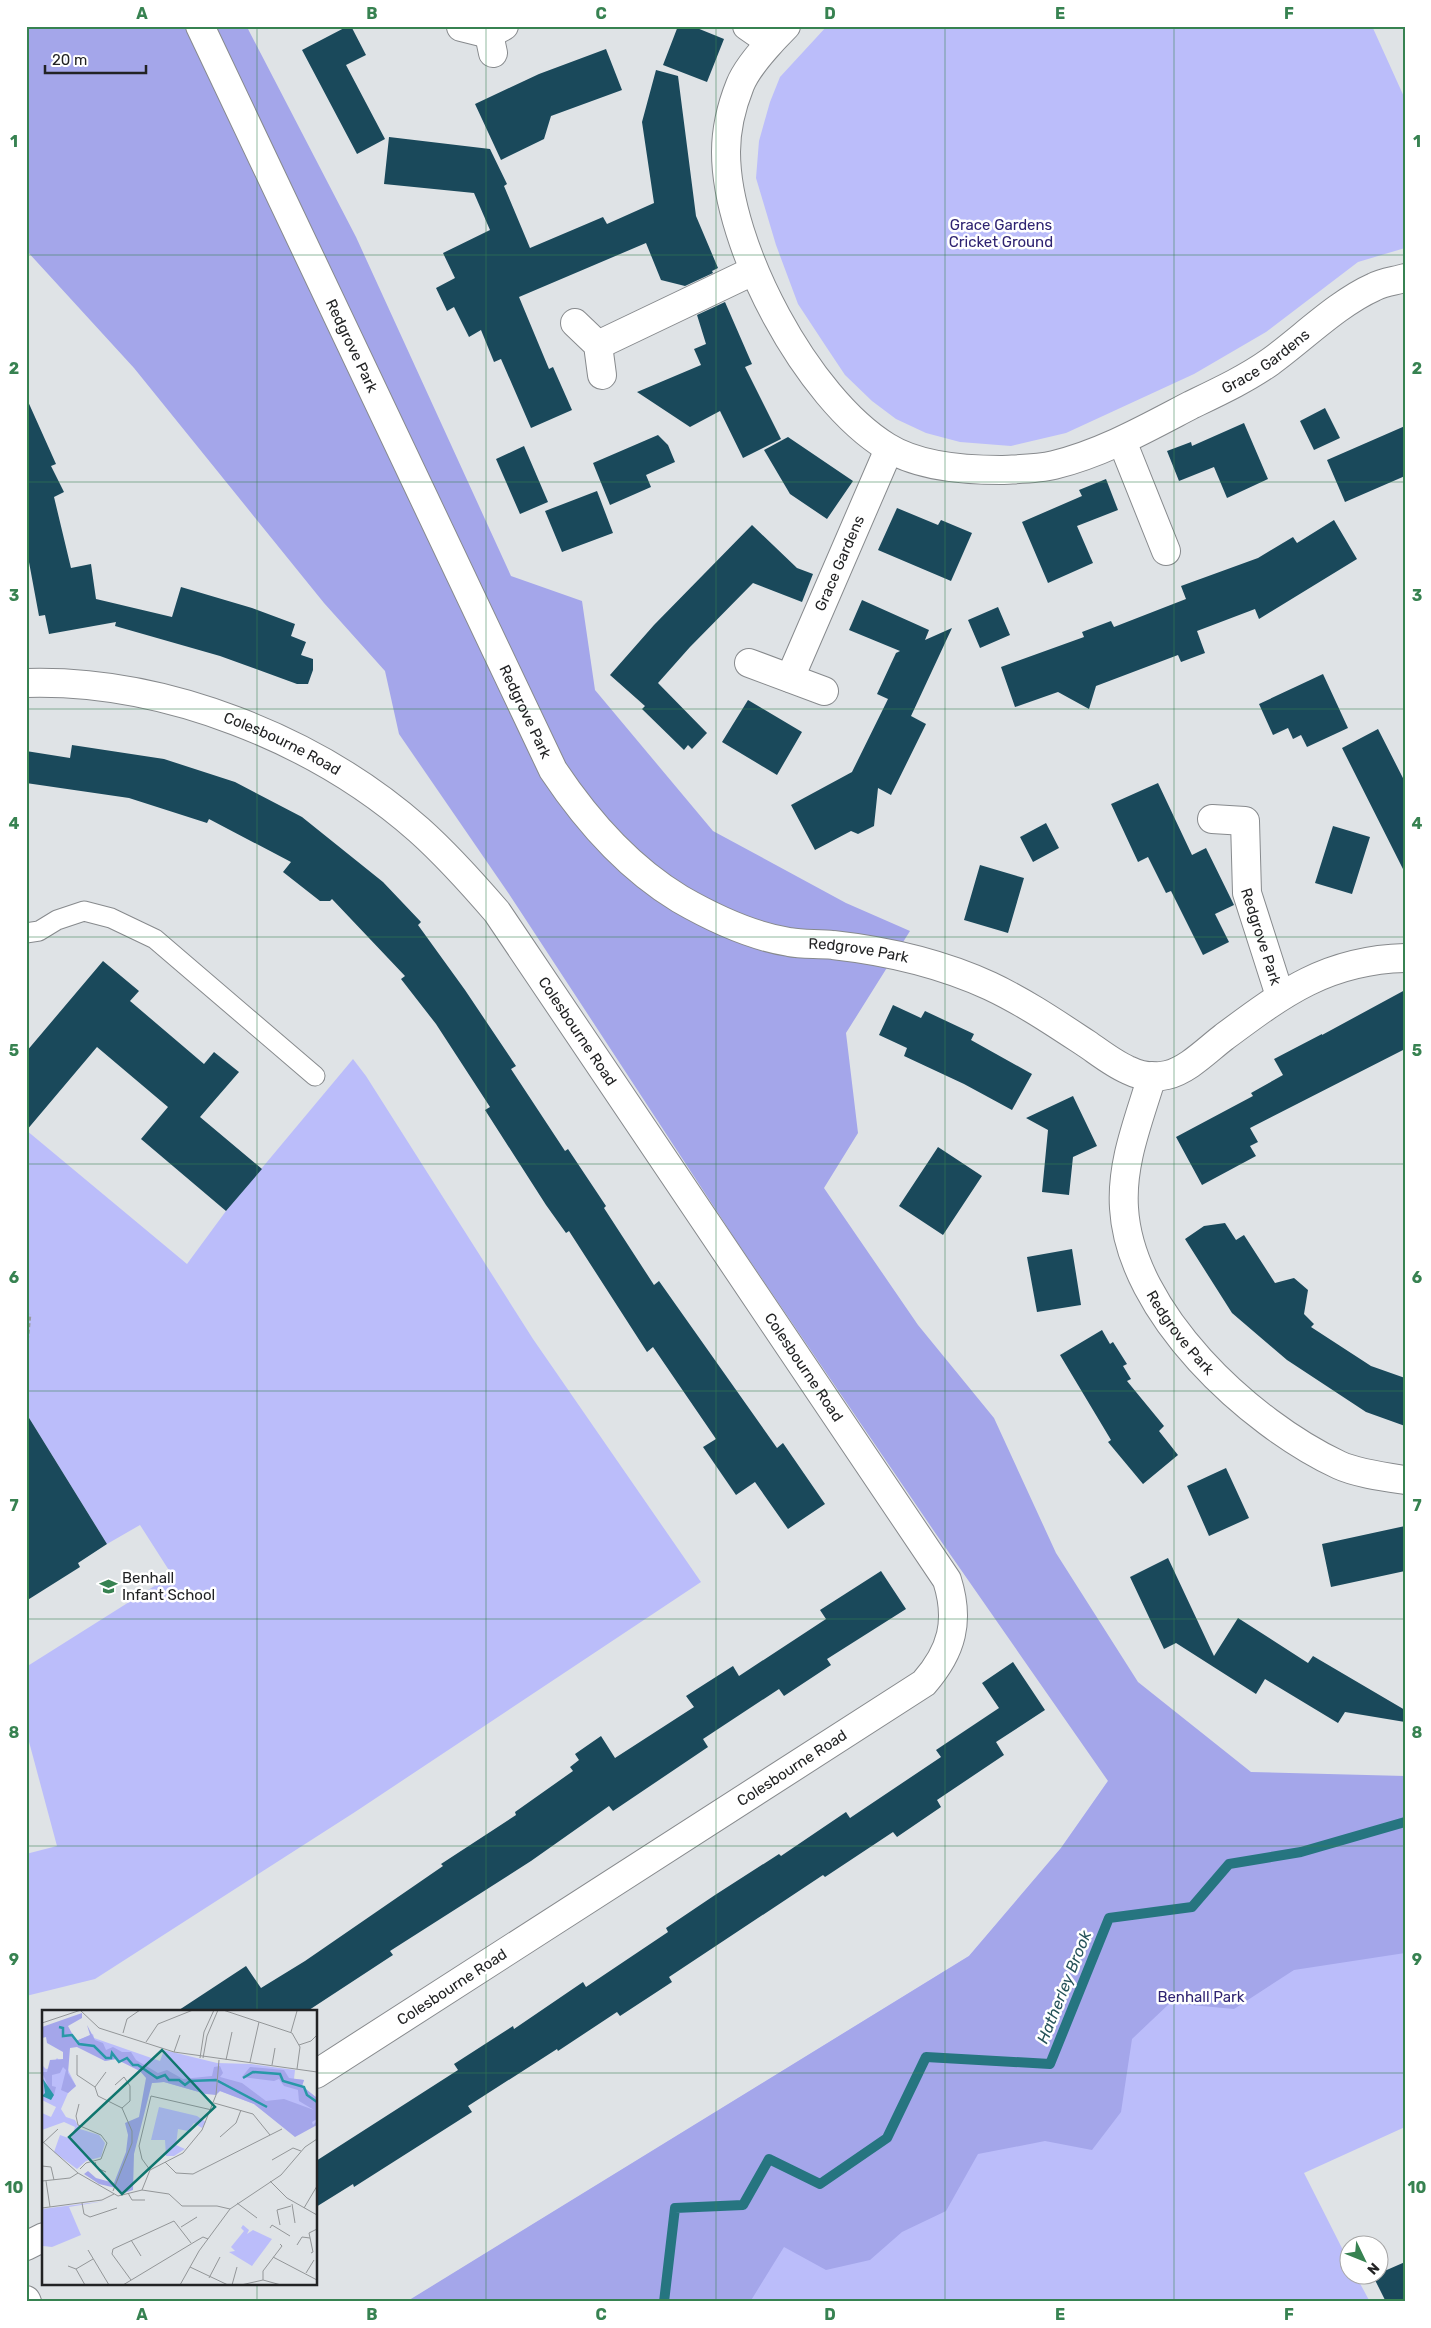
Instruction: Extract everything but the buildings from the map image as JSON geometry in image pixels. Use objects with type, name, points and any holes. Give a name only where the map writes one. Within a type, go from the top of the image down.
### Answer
[{"type":"street","name":"Redgrove Park","points":[[200,26],[553,770],[594,827],[645,875],[678,898],[714,917],[751,932],[789,942],[870,949],[947,969],[990,986],[1030,1008],[1127,1070],[1152,1076],[1167,1074],[1182,1068],[1280,996],[1311,980],[1344,967],[1379,959],[1405,958]]},
{"type":"street","name":"Grace Gardens","points":[[747,26],[778,34],[740,82],[730,119],[726,152],[729,186],[753,271],[791,342],[813,376],[839,408],[863,430],[889,449],[921,461],[956,468],[1000,470],[1052,466],[1122,440],[1263,366],[1346,304],[1374,286],[1405,278]]},
{"type":"street","points":[[461,27],[496,38]]},
{"type":"street","points":[[598,345],[753,271]]},
{"type":"street","points":[[575,323],[598,345],[602,375]]},
{"type":"street","points":[[1122,440],[1166,551]]},
{"type":"street","name":"Grace Gardens","points":[[790,678],[889,449]]},
{"type":"street","points":[[749,663],[824,691]]},
{"type":"street","name":"Colesbourne Road","points":[[26,683],[83,685],[165,699],[220,715],[274,736],[324,762],[373,794],[418,829],[459,868],[497,912],[947,1580],[952,1596],[953,1628],[947,1649],[937,1668],[924,1683],[318,2073]]},
{"type":"street","name":"Redgrove Park","points":[[1212,819],[1245,821],[1248,893],[1280,996]]},
{"type":"street","name":"Redgrove Park","points":[[1152,1076],[1125,1165],[1123,1188],[1125,1219],[1134,1260],[1156,1305],[1201,1360],[1234,1393],[1270,1422],[1340,1466],[1405,1480]]},
{"type":"street","points":[[26,2246],[42,2238]]},
{"type":"lane","points":[[26,933],[39,932],[57,920],[84,911],[111,918],[155,939],[315,1076]]},
{"type":"path","points":[[26,1353],[30,1314]]},
{"type":"green space","points":[[26,26],[250,26],[248,29],[356,237],[511,576],[582,601],[595,690],[713,831],[846,903],[910,931],[846,1033],[858,1133],[824,1188],[918,1325],[994,1418],[1056,1553],[1138,1682],[1251,1772],[1405,1776],[1405,1953],[1294,1970],[1234,2009],[1170,2003],[1132,2039],[1121,2112],[1092,2150],[1045,2141],[978,2154],[946,2211],[902,2232],[870,2260],[826,2270],[784,2247],[750,2302],[406,2302],[969,1956],[1061,1848],[1108,1781],[936,1534],[735,1239],[509,894],[399,734],[385,671],[324,603],[134,368],[26,250]]},
{"type":"green space","name":"Grace Gardens Cricket Ground","points":[[827,26],[1372,26],[1405,99],[1405,248],[1358,262],[1266,332],[1194,374],[1066,433],[1011,446],[960,442],[926,433],[896,419],[872,401],[845,375],[798,304],[776,245],[756,178],[759,141],[770,102],[780,77]]},
{"type":"green space","points":[[353,1059],[366,1076],[533,1339],[701,1582],[355,1812],[95,1979],[26,1996],[26,1854],[57,1846],[28,1738],[26,1667],[172,1575],[140,1525],[107,1544],[26,1413],[26,1130],[187,1264],[226,1211]]},
{"type":"green space","name":"Benhall Park","points":[[1405,1776],[1405,2127],[1304,2173],[1338,2240],[1338,2286],[1361,2286],[1370,2302],[407,2302],[969,1956],[1061,1848],[1108,1781]]},
{"type":"waterway","name":"Hatherley Brook","points":[[664,2302],[675,2208],[743,2205],[769,2159],[820,2184],[887,2138],[926,2057],[1050,2064],[1109,1918],[1192,1907],[1229,1864],[1301,1852],[1405,1822]]},
{"type":"place","name":"Benhall Infant School","points":[[108,1587]]}]
